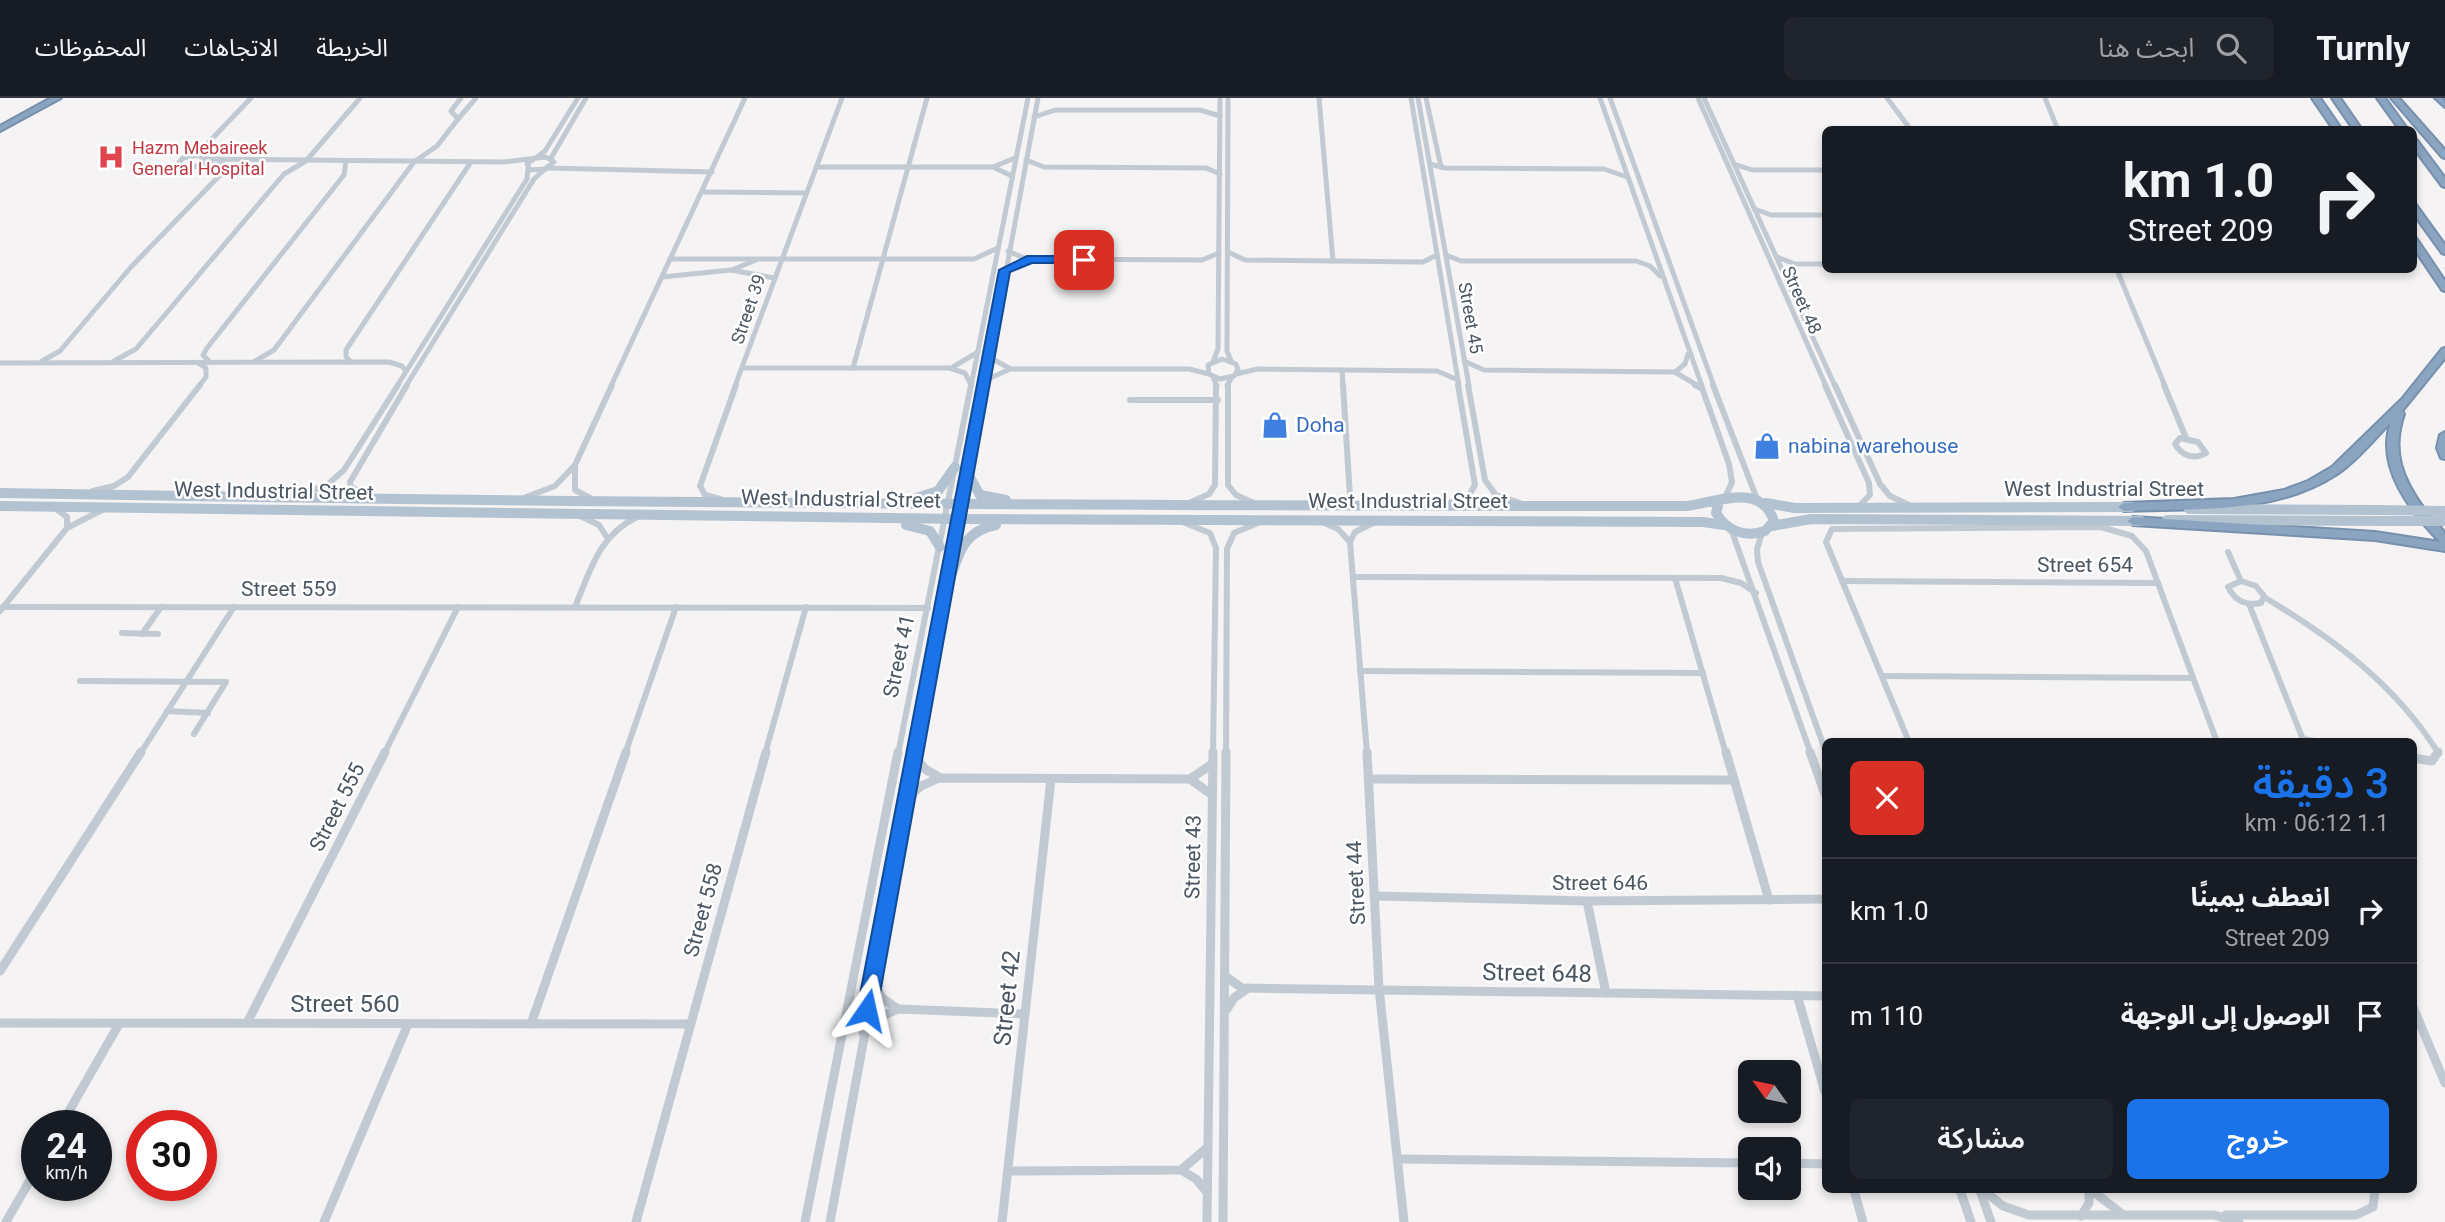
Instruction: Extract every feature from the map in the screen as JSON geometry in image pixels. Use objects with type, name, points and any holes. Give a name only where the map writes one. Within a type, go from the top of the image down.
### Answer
[{"type":"highway","points":[[0,120],[39,98]]},
{"type":"highway","points":[[0,129],[57,98]]},
{"type":"highway","points":[[2316,98],[2334,126]]},
{"type":"highway","points":[[2336,98],[2355,126]]},
{"type":"highway","points":[[2381,98],[2401,126]]},
{"type":"highway","points":[[2395,98],[2445,155]]},
{"type":"highway","points":[[2439,98],[2445,105]]},
{"type":"highway","points":[[2417,146],[2445,184]]},
{"type":"highway","points":[[2417,212],[2445,251]]},
{"type":"highway","points":[[2417,246],[2445,288]]},
{"type":"highway","points":[[2124,506],[2240,503],[2302,489],[2336,470],[2406,401],[2445,351]]},
{"type":"highway","points":[[2406,401],[2393,426],[2392,456],[2406,490],[2445,540]]},
{"type":"highway","points":[[2445,435],[2442,447],[2445,455]]},
{"type":"highway","points":[[2133,521],[2375,536],[2445,547]]},
{"type":"main road","points":[[879,505],[933,495],[955,467]]},
{"type":"main road","points":[[968,474],[980,495],[1046,506]]},
{"type":"main road","name":"West Industrial Street","points":[[0,493],[608,504],[947,506],[1687,506],[1722,500]]},
{"type":"main road","points":[[1740,495],[1760,501],[1773,514],[1772,526],[1762,533],[1744,534],[1727,527],[1716,513],[1722,500],[1740,495]]},
{"type":"main road","name":"West Industrial Street","points":[[1760,501],[1787,508],[2124,506],[2445,511]]},
{"type":"main road","name":"West Industrial Street","points":[[0,506],[946,519],[1703,522],[1727,527]]},
{"type":"main road","points":[[854,518],[921,527],[930,531],[940,547]]},
{"type":"main road","points":[[949,582],[964,541],[972,531],[1024,519]]},
{"type":"main road","name":"West Industrial Street","points":[[1772,526],[1800,520],[2445,522]]},
{"type":"main road","points":[[1901,520],[1962,527]]},
{"type":"street","points":[[200,165],[208,144],[251,98]]},
{"type":"street","points":[[110,363],[136,349],[284,173],[306,161],[360,98]]},
{"type":"street","points":[[458,119],[452,111],[461,98]]},
{"type":"street","points":[[247,362],[265,357],[277,347],[414,162],[437,146],[476,98]]},
{"type":"street","points":[[273,498],[317,490],[340,475],[527,179],[527,163],[545,151],[578,98]]},
{"type":"street","points":[[386,500],[356,491],[350,482],[351,477],[534,179],[552,159],[586,98]]},
{"type":"street","points":[[508,502],[548,491],[575,465],[745,98]]},
{"type":"street","name":"Street 39","points":[[741,504],[705,495],[700,486],[842,98]]},
{"type":"street","points":[[853,368],[927,98]]},
{"type":"street","name":"Street 41","points":[[805,1222],[1028,98]]},
{"type":"street","points":[[1182,506],[1203,497],[1215,485],[1218,386],[1207,370],[1218,349],[1220,98]]},
{"type":"street","points":[[1228,98],[1227,351],[1234,362],[1234,375],[1227,387],[1228,485],[1236,495],[1261,506]]},
{"type":"street","points":[[1319,98],[1333,261]]},
{"type":"street","name":"Street 45","points":[[1411,98],[1475,485],[1463,499],[1436,507]]},
{"type":"street","name":"Street 45","points":[[1418,98],[1487,485],[1504,499],[1538,507]]},
{"type":"street","points":[[1426,98],[1443,168]]},
{"type":"street","points":[[1599,98],[1732,473],[1730,490],[1722,500]]},
{"type":"street","points":[[1610,98],[1749,485],[1760,501]]},
{"type":"street","name":"Street 48","points":[[1698,98],[1869,484],[1867,500],[1856,508]]},
{"type":"street","name":"Street 48","points":[[1704,98],[1880,484],[1890,496],[1915,508]]},
{"type":"street","points":[[1887,98],[1896,106],[1908,126]]},
{"type":"street","points":[[1896,106],[1897,98]]},
{"type":"street","points":[[2045,98],[2056,126]]},
{"type":"street","name":"Street 41","points":[[830,1222],[1038,99]]},
{"type":"street","points":[[1034,117],[1062,110],[1200,110],[1220,116]]},
{"type":"street","points":[[224,163],[204,157],[187,157],[176,166],[186,169],[224,163],[306,161],[504,162],[535,158],[552,159],[576,167]]},
{"type":"street","points":[[816,167],[993,167],[1015,158]]},
{"type":"street","points":[[1430,164],[1443,168],[1604,169],[1615,166],[1621,159]]},
{"type":"street","points":[[1026,160],[1044,167],[1206,168],[1220,174]]},
{"type":"street","points":[[1206,168],[1220,161]]},
{"type":"street","points":[[210,363],[204,358],[206,348],[344,175],[346,162]]},
{"type":"street","points":[[352,362],[346,357],[346,350],[471,162]]},
{"type":"street","points":[[504,162],[527,168],[712,172]]},
{"type":"street","points":[[33,363],[60,351],[131,267],[220,174],[224,163]]},
{"type":"street","points":[[1734,164],[1752,170],[1822,170]]},
{"type":"street","points":[[993,167],[1012,176]]},
{"type":"street","points":[[1023,175],[1044,167]]},
{"type":"street","points":[[1432,174],[1443,168]]},
{"type":"street","points":[[1604,169],[1627,177]]},
{"type":"street","points":[[1740,177],[1752,170]]},
{"type":"street","points":[[703,192],[806,193]]},
{"type":"street","points":[[1755,209],[1771,215],[1822,215]]},
{"type":"street","points":[[1761,221],[1771,215]]},
{"type":"street","points":[[1636,261],[1647,256],[1651,246]]},
{"type":"street","points":[[974,259],[998,247]]},
{"type":"street","points":[[1009,251],[1031,259],[1202,260],[1219,253]]},
{"type":"street","points":[[1228,252],[1245,260],[1423,261],[1437,256]]},
{"type":"street","points":[[1446,255],[1461,261],[1636,261],[1650,266],[1662,278]]},
{"type":"street","name":"Street 48","points":[[1777,257],[1795,264],[1822,264]]},
{"type":"street","points":[[662,277],[731,270],[762,258]]},
{"type":"street","points":[[670,259],[974,259],[986,263],[994,271]]},
{"type":"street","points":[[1005,270],[1031,259]]},
{"type":"street","points":[[1202,260],[1219,269]]},
{"type":"street","points":[[1228,271],[1245,260]]},
{"type":"street","points":[[1423,261],[1439,268]]},
{"type":"street","points":[[1448,268],[1461,261]]},
{"type":"street","name":"Street 48","points":[[1783,271],[1795,264]]},
{"type":"street","points":[[731,270],[774,278]]},
{"type":"street","points":[[2118,273],[2186,438],[2203,446],[2206,453],[2192,457],[2180,451],[2175,443],[2186,438]]},
{"type":"street","points":[[60,351],[61,359],[72,363]]},
{"type":"street","points":[[949,368],[966,362],[978,352]]},
{"type":"street","points":[[1675,372],[1685,364],[1689,352]]},
{"type":"street","points":[[989,357],[1010,369]]},
{"type":"street","points":[[1437,371],[1455,361]]},
{"type":"street","points":[[1464,361],[1484,370],[1675,372],[1690,378],[1702,390]]},
{"type":"street","points":[[0,363],[352,362],[394,363],[406,371]]},
{"type":"street","points":[[985,380],[1010,369],[1189,369],[1211,363],[1234,362],[1258,369]]},
{"type":"street","points":[[78,494],[114,486],[128,477],[206,377],[206,368],[197,363]]},
{"type":"street","points":[[743,368],[949,368],[965,373],[971,385]]},
{"type":"street","points":[[1189,369],[1211,375],[1234,375],[1258,369],[1437,371],[1458,380]]},
{"type":"street","points":[[1342,370],[1350,497]]},
{"type":"street","points":[[1468,380],[1484,370]]},
{"type":"street","points":[[1130,400],[1218,400]]},
{"type":"street","points":[[575,465],[575,490],[608,504]]},
{"type":"street","points":[[51,506],[67,517],[67,528]]},
{"type":"street","points":[[2,609],[67,528],[90,514],[108,508]]},
{"type":"street","points":[[578,515],[598,525],[606,536]]},
{"type":"street","points":[[575,607],[606,536],[618,526],[641,516]]},
{"type":"street","name":"Street 43","points":[[1174,520],[1206,530],[1216,541],[1207,1222]]},
{"type":"street","name":"Street 43","points":[[1223,1222],[1227,549],[1234,533],[1265,520]]},
{"type":"street","points":[[1314,520],[1338,529],[1350,542],[1360,528],[1381,520]]},
{"type":"street","points":[[1727,527],[1756,593],[1822,785]]},
{"type":"street","points":[[1907,738],[1826,542],[1828,533],[1840,527],[1943,530],[1962,527],[2101,527],[2133,536],[2146,551],[2158,583]]},
{"type":"street","points":[[1762,533],[1757,548],[1758,562],[1822,742]]},
{"type":"street","name":"Street 44","points":[[1350,542],[1369,779],[1379,988],[1404,1222]]},
{"type":"street","points":[[2228,552],[2241,581]]},
{"type":"street","points":[[1353,577],[1729,579],[1756,593]]},
{"type":"street","points":[[1675,578],[1769,900]]},
{"type":"street","name":"Street 654","points":[[1842,581],[2158,583],[2216,738]]},
{"type":"street","points":[[2264,597],[2262,603],[2249,604],[2234,597],[2228,587],[2230,583],[2241,581],[2256,586],[2264,597],[2347,651],[2412,712],[2439,754],[2432,761],[2417,759]]},
{"type":"street","points":[[2249,604],[2302,738]]},
{"type":"street","points":[[142,634],[161,607]]},
{"type":"street","points":[[0,971],[234,607]]},
{"type":"street","name":"Street 555","points":[[247,1023],[458,607]]},
{"type":"street","points":[[531,1024],[676,607]]},
{"type":"street","name":"Street 558","points":[[635,1222],[806,607]]},
{"type":"street","name":"Street 559","points":[[2,609],[928,608]]},
{"type":"street","points":[[122,633],[158,634]]},
{"type":"street","points":[[1360,671],[1703,673]]},
{"type":"street","points":[[1882,676],[2193,678]]},
{"type":"street","points":[[80,681],[226,682],[194,734]]},
{"type":"street","points":[[167,711],[208,713]]},
{"type":"street","points":[[915,757],[925,769],[939,778]]},
{"type":"street","points":[[907,800],[921,786],[939,778],[1190,779],[1212,764]]},
{"type":"street","name":"Street 42","points":[[1002,1222],[1051,779]]},
{"type":"street","points":[[1190,779],[1212,795]]},
{"type":"street","points":[[1369,779],[1734,780]]},
{"type":"street","name":"Street 646","points":[[1374,896],[1587,901],[1822,899]]},
{"type":"street","points":[[1587,901],[1606,993]]},
{"type":"street","name":"Street 648","points":[[1225,976],[1236,985],[1248,988],[1822,996]]},
{"type":"street","points":[[873,981],[882,998],[898,1009]]},
{"type":"street","points":[[1225,1012],[1234,998],[1248,988]]},
{"type":"street","points":[[1797,995],[1822,1082]]},
{"type":"street","points":[[863,1034],[878,1018],[898,1009],[1025,1014]]},
{"type":"street","points":[[2417,1016],[2445,1083]]},
{"type":"street","name":"Street 560","points":[[0,1023],[690,1024]]},
{"type":"street","points":[[70,1110],[119,1024]]},
{"type":"street","points":[[324,1222],[408,1024]]},
{"type":"street","points":[[1181,1170],[1208,1147]]},
{"type":"street","points":[[1399,1159],[1738,1163]]},
{"type":"street","points":[[1801,1163],[1822,1164]]},
{"type":"street","points":[[1007,1171],[1181,1170],[1196,1179],[1208,1193]]},
{"type":"street","points":[[1855,1193],[1863,1222]]},
{"type":"street","points":[[1961,1193],[1971,1222]]},
{"type":"street","points":[[1983,1193],[1991,1222]]},
{"type":"street","points":[[1986,1193],[2015,1212],[2081,1216],[2253,1218],[2366,1213],[2373,1207],[2375,1193]]},
{"type":"street","points":[[2081,1216],[2089,1203],[2090,1193]]},
{"type":"street","points":[[2093,1193],[2125,1215]]},
{"type":"street","points":[[6,1222],[21,1196]]},
{"type":"street","points":[[2223,1216],[2239,1222]]},
{"type":"place","name":"Hazm Mebaireek General Hospital","points":[[111,157]]},
{"type":"place","name":"Doha","points":[[1275,425]]},
{"type":"place","name":"nabina warehouse","points":[[1767,446]]},
{"type":"route","points":[[867,1010],[949,582],[1005,270],[1016,263],[1031,259],[1084,260]]}]
